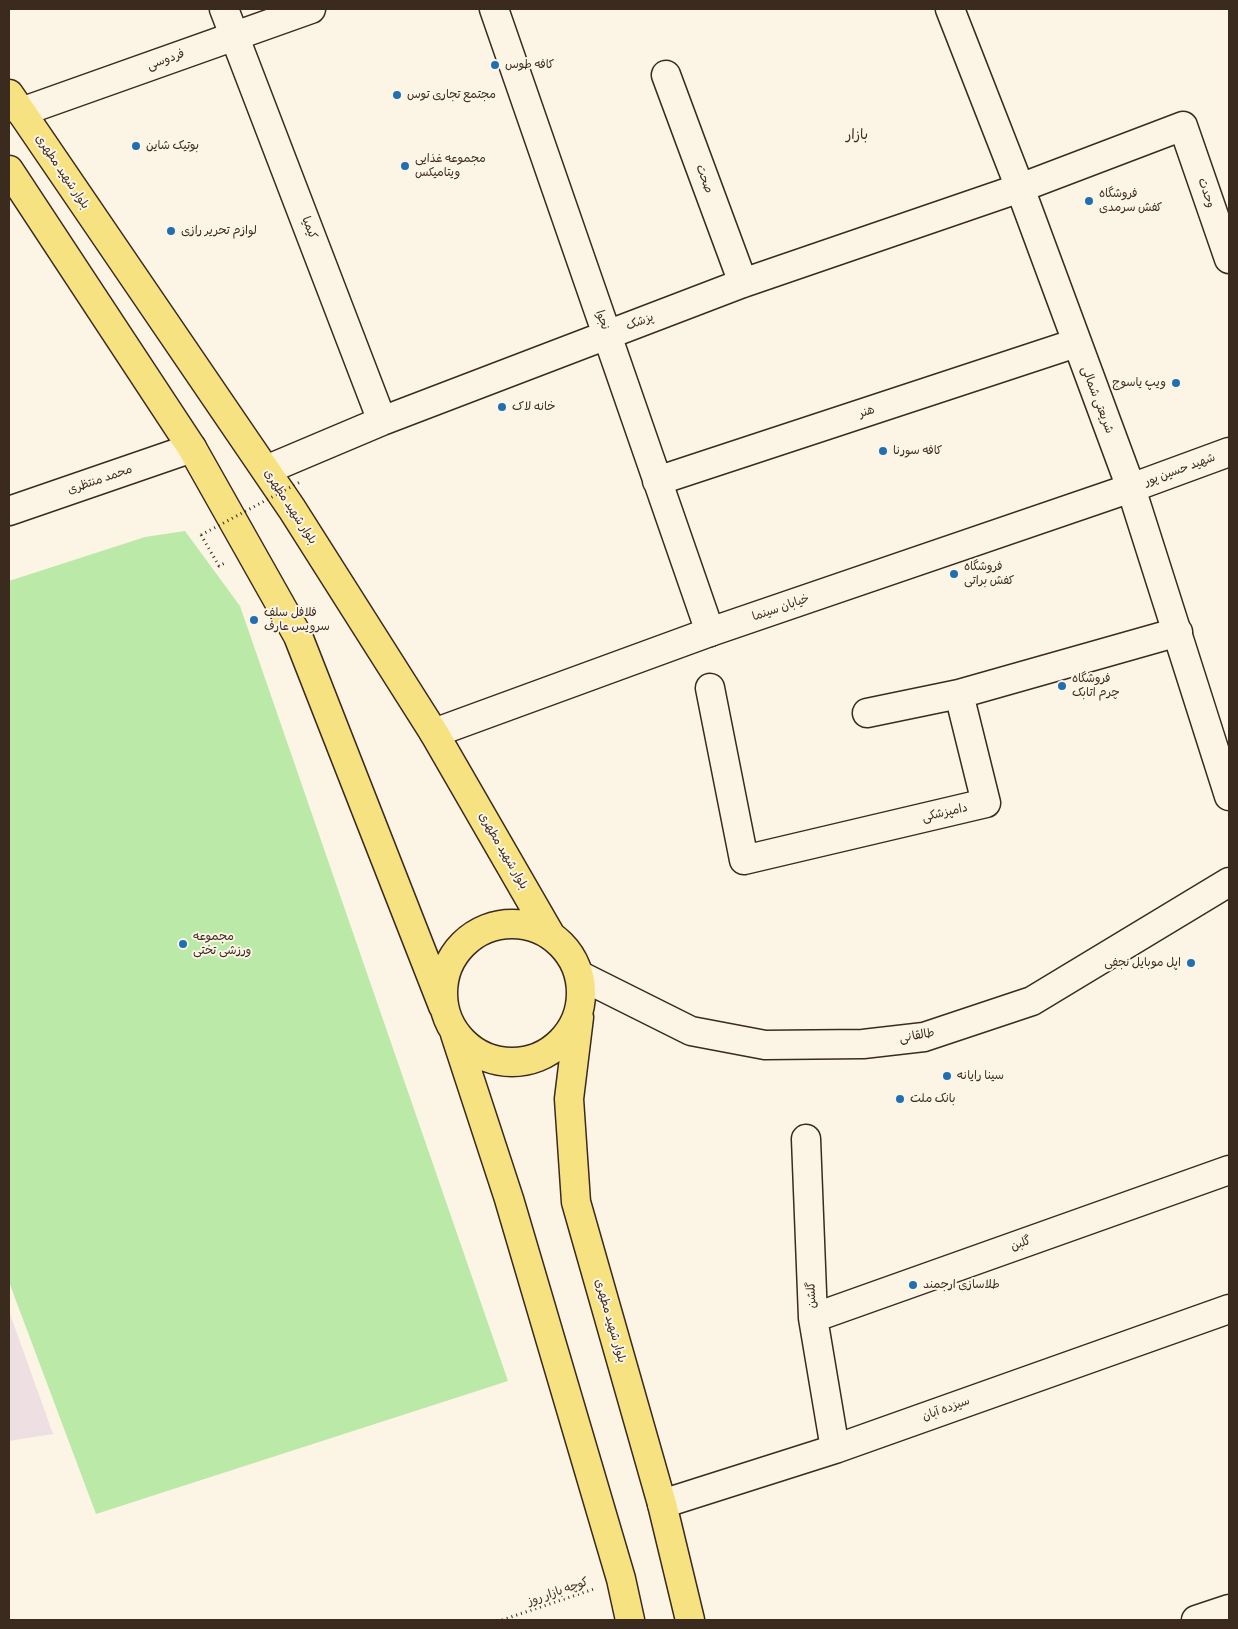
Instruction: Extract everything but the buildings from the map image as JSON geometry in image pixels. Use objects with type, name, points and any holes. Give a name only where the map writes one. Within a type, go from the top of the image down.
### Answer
[{"type":"main road","name":"بلوار شهید مطهری","points":[[15,103],[266,470],[434,734],[550,934]]},
{"type":"main road","points":[[9,170],[192,448],[298,636],[455,1034],[509,1199],[621,1579],[630,1620]]},
{"type":"main road","points":[[444,1006],[444,979],[454,955],[473,936],[498,925],[525,924],[550,934],[570,952],[581,976],[579,1017],[553,1050],[528,1062],[501,1063],[475,1053],[455,1034]]},
{"type":"main road","name":"بلوار شهید مطهری","points":[[579,1017],[569,1099],[576,1202],[662,1504],[690,1620]]},
{"type":"street","name":"کیمیا","points":[[224,9],[236,36],[382,421]]},
{"type":"street","name":"فردوسی","points":[[15,103],[236,36],[311,9]]},
{"type":"street","name":"نجوا","points":[[494,9],[710,632]]},
{"type":"street","name":"شریعتی شمالی","points":[[950,9],[1020,188],[1131,488],[1229,796]]},
{"type":"street","name":"صحت","points":[[666,75],[743,283]]},
{"type":"street","name":"پزشک","points":[[266,470],[382,421],[607,334],[743,283],[1020,188],[1183,126]]},
{"type":"street","name":"وحدت","points":[[1183,126],[1229,259]]},
{"type":"street","name":"هنر","points":[[657,482],[1076,343]]},
{"type":"street","name":"محمد منتظری","points":[[9,512],[192,448]]},
{"type":"street","name":"شهید حسین پور","points":[[1131,488],[1229,452]]},
{"type":"street","name":"خیابان سینما","points":[[434,734],[710,632],[1131,488]]},
{"type":"street","points":[[867,713],[959,694],[1178,632]]},
{"type":"street","name":"دامپزشکی","points":[[710,688],[744,860],[986,803],[959,694]]},
{"type":"street","name":"طالقانی","points":[[581,976],[691,1031],[765,1045],[863,1044],[924,1038],[1032,1001],[1229,882]]},
{"type":"street","name":"گلشن","points":[[806,1139],[813,1318],[835,1448]]},
{"type":"street","name":"گلبن","points":[[813,1318],[1229,1170]]},
{"type":"street","name":"سیزده آبان","points":[[662,1504],[835,1448],[1229,1309]]},
{"type":"street","points":[[1196,1620],[1229,1610]]},
{"type":"path","points":[[219,566],[200,535],[302,481]]},
{"type":"path","name":"کوچه بازار روز","points":[[502,1620],[621,1579]]},
{"type":"shaded area","points":[[9,1311],[53,1434],[9,1441]]},
{"type":"green space","name":"مجموعه ورزشی تختی","points":[[185,531],[240,606],[508,1381],[96,1514],[9,1282],[9,581],[145,537]]},
{"type":"place","name":"کافه طوس","points":[[495,65]]},
{"type":"place","name":"مجتمع تجارى توس","points":[[397,95]]},
{"type":"place","name":"بوتیک شاین","points":[[136,146]]},
{"type":"place","name":"مجموعه غذایی ویتامیکس","points":[[405,166]]},
{"type":"place","name":"فروشگاه کفش سرمدی","points":[[1089,201]]},
{"type":"place","name":"لوازم تحریر رازی","points":[[171,231]]},
{"type":"place","name":"ویپ یاسوج","points":[[1176,383]]},
{"type":"place","name":"خانه لاک","points":[[502,407]]},
{"type":"place","name":"کافه سورنا","points":[[883,451]]},
{"type":"place","name":"فروشگاه کفش براتی","points":[[954,574]]},
{"type":"place","name":"فلافل سلف سرویس عارف","points":[[254,620]]},
{"type":"place","name":"فروشگاه چرم اتابک","points":[[1062,686]]},
{"type":"place","name":"مجموعه ورزشی تختی","points":[[183,944]]},
{"type":"place","name":"اپل موبایل نجفی","points":[[1191,963]]},
{"type":"place","name":"سینا رایانه","points":[[947,1076]]},
{"type":"place","name":"بانک ملت","points":[[900,1099]]},
{"type":"place","name":"طلاسازی ارجمند","points":[[913,1285]]},
{"type":"district","name":"بازار","points":[[857,135]]}]
